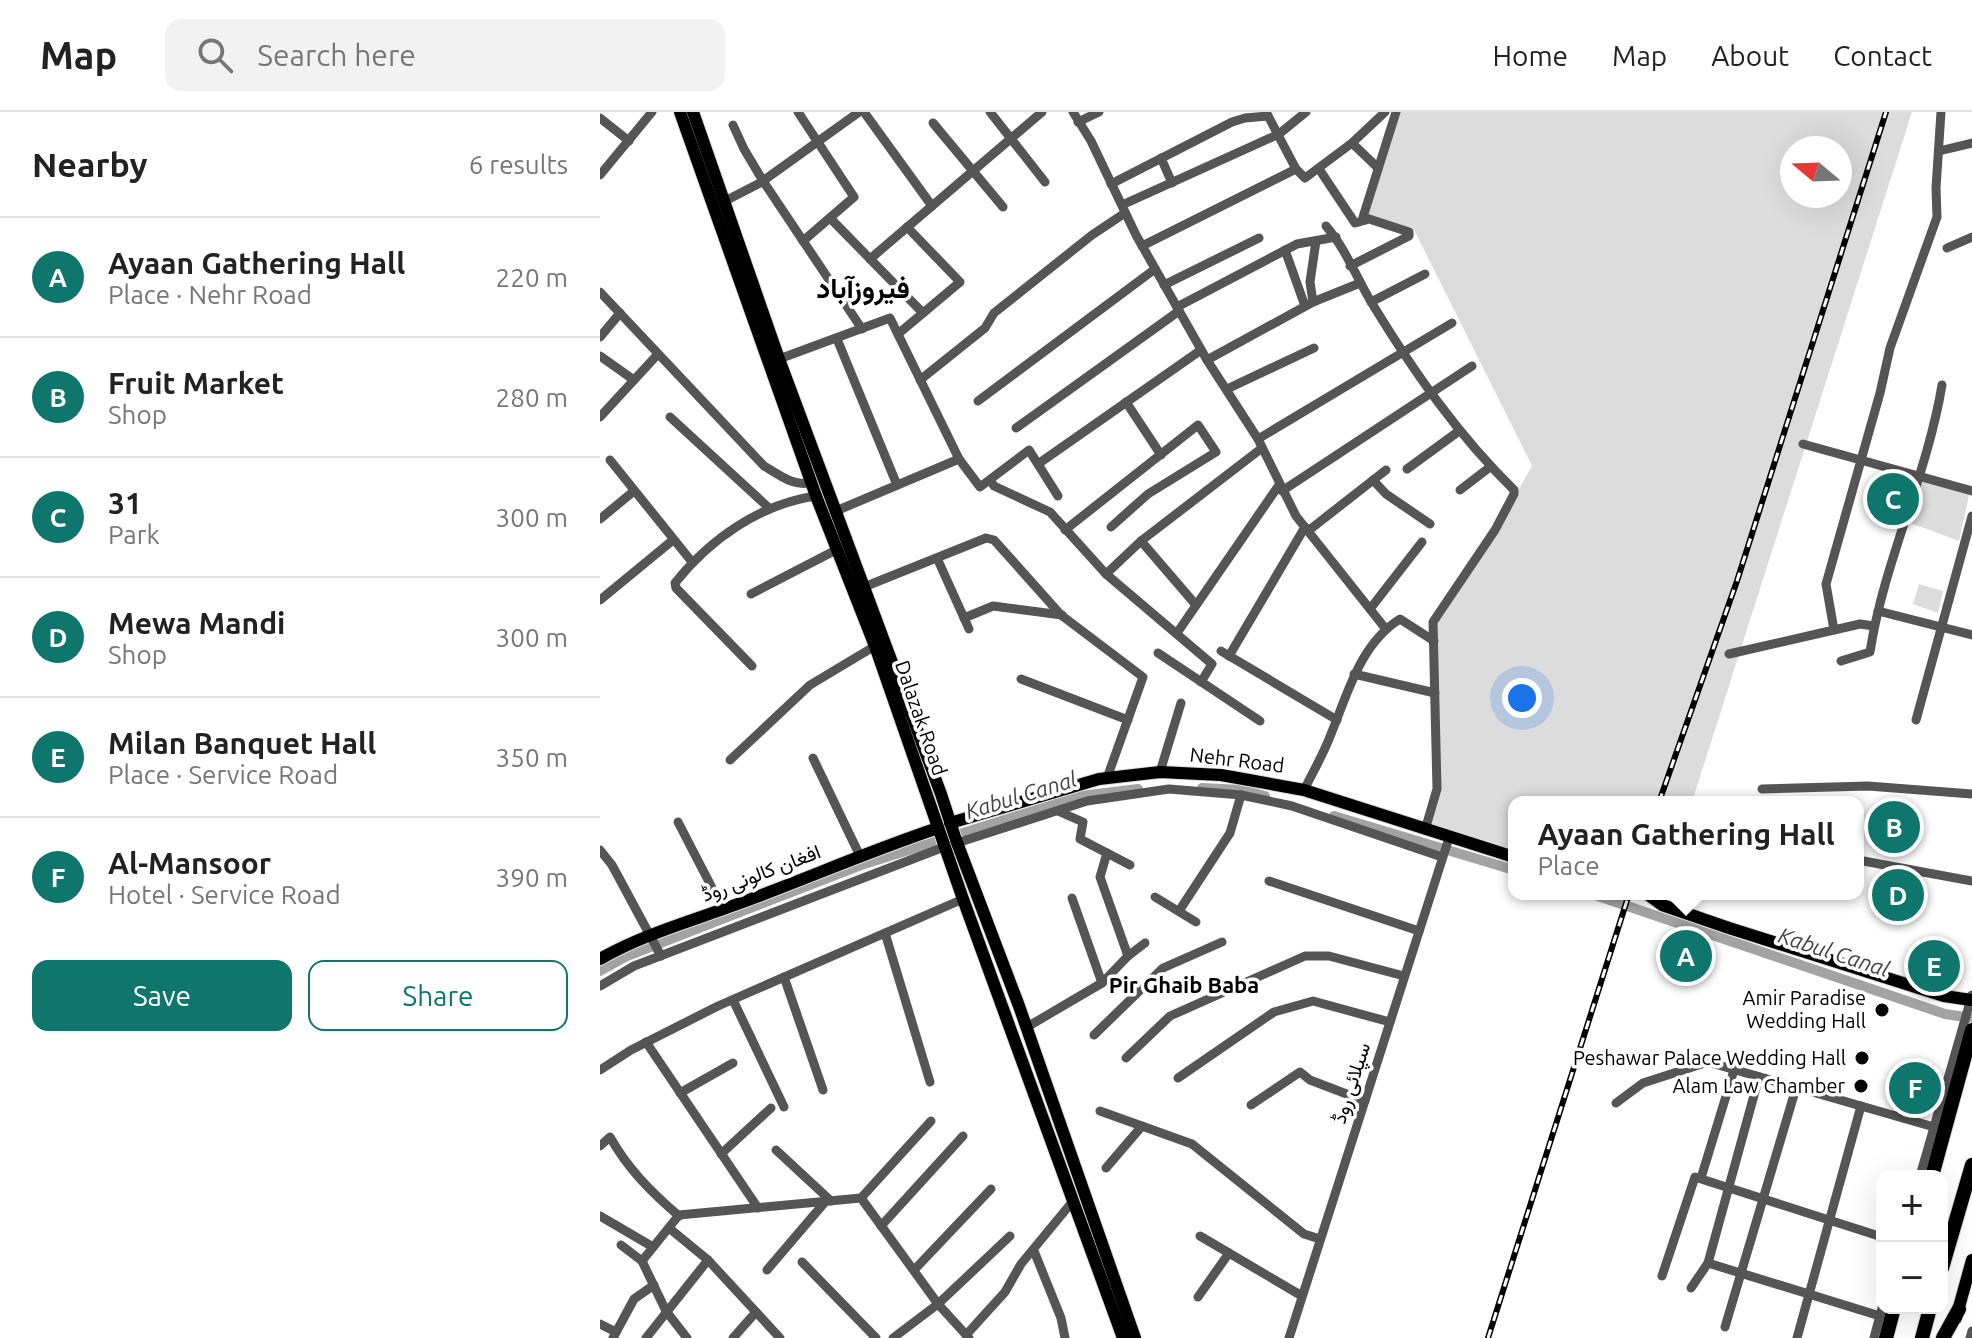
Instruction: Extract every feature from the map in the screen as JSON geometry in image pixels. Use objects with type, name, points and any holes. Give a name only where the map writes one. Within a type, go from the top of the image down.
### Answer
[{"type":"highway","points":[[1933,1170],[1968,1027]]},
{"type":"highway","points":[[1948,1247],[1972,1165]]},
{"type":"highway","points":[[1943,1338],[1959,1309]]},
{"type":"highway","points":[[1886,1338],[1892,1314]]},
{"type":"highway","points":[[1922,1338],[1928,1314]]},
{"type":"main road","name":"Dalazak Road","points":[[680,112],[719,204],[864,587],[947,836],[963,899],[1123,1338]]},
{"type":"main road","name":"Dalazak Road","points":[[693,112],[719,204],[816,496],[947,836],[1027,1027],[1135,1338]]},
{"type":"main road","name":"Nehr Road","points":[[947,836],[1107,778],[1160,772],[1246,778],[1304,790],[1508,855]]},
{"type":"main road","name":"افغان کالونی روڈ","points":[[600,959],[651,936],[807,878],[859,854],[947,836]]},
{"type":"main road","points":[[1655,900],[1662,905],[1944,996],[1970,1001]]},
{"type":"main road","points":[[1074,1203],[1087,1200]]},
{"type":"main road","points":[[1951,1338],[1969,1285],[1972,1260]]},
{"type":"street","points":[[600,175],[652,112]]},
{"type":"street","points":[[798,112],[854,197],[803,241]]},
{"type":"street","points":[[719,204],[763,181],[861,112],[932,206]]},
{"type":"street","points":[[990,112],[1045,182]]},
{"type":"street","points":[[870,259],[1042,112]]},
{"type":"street","points":[[1073,112],[1142,246],[1201,350],[1260,444],[1281,488],[1306,529],[1385,628]]},
{"type":"street","points":[[1078,122],[1099,112]]},
{"type":"street","points":[[920,380],[985,328],[994,313],[1124,209],[1172,183],[1279,134],[1306,112]]},
{"type":"street","points":[[1111,184],[1232,122],[1267,114],[1296,169],[1305,178],[1352,143],[1385,112]]},
{"type":"street","points":[[1350,266],[1409,236],[1409,232],[1363,217],[1396,112]]},
{"type":"street","points":[[1834,630],[1826,584],[1890,348],[1937,217],[1941,112]]},
{"type":"street","points":[[600,118],[629,141]]},
{"type":"street","points":[[933,123],[1003,207]]},
{"type":"street","points":[[733,125],[763,181],[862,329]]},
{"type":"street","points":[[1352,143],[1378,168]]},
{"type":"street","points":[[1939,151],[1972,143]]},
{"type":"street","points":[[1161,158],[1172,183]]},
{"type":"street","points":[[1142,246],[1296,169]]},
{"type":"street","points":[[1319,169],[1355,223],[1366,220]]},
{"type":"street","points":[[830,218],[923,313]]},
{"type":"street","points":[[1326,226],[1336,237],[1371,302],[1430,393],[1490,467],[1514,490],[1512,501],[1495,530],[1433,622],[1437,789],[1425,830]]},
{"type":"street","points":[[898,334],[960,282],[907,227]]},
{"type":"street","points":[[1016,428],[1178,309],[1297,244],[1336,237]]},
{"type":"street","points":[[1947,248],[1972,237]]},
{"type":"street","points":[[1164,285],[1259,238]]},
{"type":"street","points":[[1309,304],[1316,241]]},
{"type":"street","points":[[1285,250],[1309,304]]},
{"type":"street","points":[[978,401],[1155,269]]},
{"type":"street","points":[[1371,302],[1425,274]]},
{"type":"street","points":[[1207,360],[1309,304],[1360,283]]},
{"type":"street","points":[[600,292],[764,466],[793,482],[804,485],[811,482]]},
{"type":"street","points":[[600,337],[620,313]]},
{"type":"street","points":[[600,316],[610,326]]},
{"type":"street","points":[[779,359],[890,318],[959,459],[980,487],[1029,450],[1058,496]]},
{"type":"street","points":[[1106,574],[1141,541],[1260,444],[1402,351],[1452,323]]},
{"type":"street","points":[[837,339],[897,485]]},
{"type":"street","points":[[1227,389],[1314,348]]},
{"type":"street","points":[[1038,464],[1201,350]]},
{"type":"street","points":[[600,417],[658,354]]},
{"type":"street","points":[[600,356],[634,380]]},
{"type":"street","points":[[1177,633],[1281,488],[1472,366]]},
{"type":"street","points":[[1841,661],[1870,652],[1878,611],[1942,385]]},
{"type":"street","points":[[1126,402],[1161,455]]},
{"type":"street","points":[[670,417],[769,508]]},
{"type":"street","points":[[1065,530],[1198,425],[1216,452],[1148,494],[1111,527]]},
{"type":"street","points":[[1407,469],[1459,431]]},
{"type":"street","points":[[1803,444],[1972,491]]},
{"type":"street","points":[[836,511],[959,459]]},
{"type":"street","points":[[610,460],[692,562]]},
{"type":"street","points":[[1460,490],[1490,467]]},
{"type":"street","points":[[1337,720],[1225,654],[1306,529],[1386,470]]},
{"type":"street","points":[[990,480],[994,486],[1050,512],[1106,574],[1212,664],[1201,682]]},
{"type":"street","points":[[1373,480],[1386,494],[1430,524]]},
{"type":"street","points":[[600,519],[634,491]]},
{"type":"street","points":[[752,666],[676,588],[675,583],[692,562],[727,534],[769,508],[816,496]]},
{"type":"street","points":[[1916,720],[1972,516]]},
{"type":"street","points":[[864,587],[986,538],[994,540],[1063,616],[1143,677],[1107,778]]},
{"type":"street","points":[[600,600],[673,540]]},
{"type":"street","points":[[1141,541],[1196,605]]},
{"type":"street","points":[[1370,609],[1422,542]]},
{"type":"street","points":[[751,594],[836,550]]},
{"type":"street","points":[[937,558],[969,629]]},
{"type":"street","points":[[964,618],[993,606],[1063,616]]},
{"type":"street","points":[[1878,611],[1972,635]]},
{"type":"street","points":[[1304,790],[1337,720],[1354,674],[1385,628],[1400,619],[1434,641]]},
{"type":"street","points":[[1729,654],[1860,624],[1874,626]]},
{"type":"street","points":[[730,760],[810,685],[875,646]]},
{"type":"street","points":[[1158,653],[1260,721]]},
{"type":"street","points":[[1354,674],[1435,693]]},
{"type":"street","points":[[1021,679],[1128,720]]},
{"type":"street","points":[[1160,772],[1181,703]]},
{"type":"street","points":[[813,758],[859,854]]},
{"type":"street","points":[[1762,789],[1868,786],[1972,794]]},
{"type":"street","points":[[600,986],[634,966],[947,836],[1058,811],[1087,801],[1169,789],[1241,795],[1292,806],[1442,857]]},
{"type":"street","points":[[1179,911],[1230,833],[1241,795]]},
{"type":"street","points":[[1058,811],[1083,822],[1080,839],[1130,865]]},
{"type":"street","points":[[678,822],[723,909]]},
{"type":"street","name":"سپلائی روڈ","points":[[1289,1338],[1449,838]]},
{"type":"street","points":[[600,850],[612,865],[661,956]]},
{"type":"street","points":[[1107,853],[1100,877],[1128,956]]},
{"type":"street","points":[[1864,861],[1972,881]]},
{"type":"street","points":[[1269,881],[1419,931]]},
{"type":"street","points":[[1155,897],[1196,922]]},
{"type":"street","points":[[1072,898],[1102,983]]},
{"type":"street","points":[[600,1070],[646,1042],[733,1000],[963,899]]},
{"type":"street","points":[[885,933],[930,1082]]},
{"type":"street","points":[[1094,1035],[1163,968],[1222,942]]},
{"type":"street","points":[[1027,1027],[1102,983],[1145,943]]},
{"type":"street","points":[[1126,1058],[1170,1016],[1305,956],[1329,956],[1404,976]]},
{"type":"street","points":[[784,977],[823,1090]]},
{"type":"street","points":[[733,1000],[784,1107]]},
{"type":"street","points":[[1178,1078],[1274,1012],[1313,1001],[1390,1022]]},
{"type":"street","points":[[1922,1170],[1968,1027],[1970,1001]]},
{"type":"street","points":[[646,1042],[758,1208]]},
{"type":"street","points":[[1616,1103],[1643,1083],[1708,1062],[1934,1127]]},
{"type":"street","points":[[680,1093],[733,1063]]},
{"type":"street","points":[[1701,1178],[1734,1070]]},
{"type":"street","points":[[1251,1105],[1300,1072],[1310,1080],[1365,1101]]},
{"type":"street","points":[[1691,1288],[1708,1263],[1759,1077]]},
{"type":"street","points":[[1725,1327],[1796,1088]]},
{"type":"street","points":[[1797,1338],[1861,1106]]},
{"type":"street","points":[[721,1154],[771,1108]]},
{"type":"street","points":[[1100,1111],[1192,1144],[1304,1234],[1320,1239]]},
{"type":"street","points":[[642,1261],[679,1216],[861,1198],[931,1121]]},
{"type":"street","points":[[1106,1168],[1142,1126]]},
{"type":"street","points":[[881,1226],[963,1136]]},
{"type":"street","points":[[600,1146],[610,1137],[647,1189],[679,1216]]},
{"type":"street","points":[[776,1150],[828,1201]]},
{"type":"street","points":[[1662,1276],[1695,1177],[1876,1235]]},
{"type":"street","points":[[914,1270],[991,1189]]},
{"type":"street","points":[[861,1198],[938,1304],[967,1336],[1005,1292],[1021,1264],[1074,1203]]},
{"type":"street","points":[[767,1270],[828,1201]]},
{"type":"street","points":[[600,1216],[653,1247]]},
{"type":"street","points":[[669,1228],[708,1260],[780,1338]]},
{"type":"street","points":[[893,1338],[938,1304],[1010,1236]]},
{"type":"street","points":[[1200,1236],[1302,1296]]},
{"type":"street","points":[[621,1245],[642,1261],[666,1311],[687,1338]]},
{"type":"street","points":[[1034,1251],[1061,1318],[1065,1338]]},
{"type":"street","points":[[1198,1297],[1229,1253]]},
{"type":"street","points":[[646,1338],[708,1260]]},
{"type":"street","points":[[802,1262],[876,1338]]},
{"type":"street","points":[[1708,1263],[1876,1311]]},
{"type":"street","points":[[600,1324],[615,1335],[634,1299],[654,1285]]},
{"type":"street","points":[[733,1338],[756,1312]]},
{"type":"street","points":[[1874,1338],[1880,1314]]},
{"type":"street","points":[[1970,1338],[1972,1331]]},
{"type":"shaded area","points":[[1395,112],[1912,112],[1694,796],[1508,796],[1508,852],[1425,830],[1437,789],[1433,622],[1532,466],[1414,230],[1363,217]]},
{"type":"shaded area","points":[[1899,476],[1911,480],[1897,520],[1876,513],[1887,479],[1894,484]]},
{"type":"shaded area","points":[[1918,480],[1970,491],[1959,541],[1905,521]]},
{"type":"shaded area","points":[[1919,584],[1943,591],[1938,613],[1913,604]]},
{"type":"waterway","name":"Kabul Canal","points":[[1202,788],[1242,790],[1265,796]]},
{"type":"waterway","name":"Kabul Canal","points":[[600,971],[627,956],[861,865],[1081,796],[1138,789]]},
{"type":"waterway","name":"Kabul Canal","points":[[1334,816],[1508,868]]},
{"type":"waterway","name":"Kabul Canal","points":[[1610,900],[1945,1014],[1972,1018]]},
{"type":"railway","points":[[1661,796],[1737,581],[1886,112]]},
{"type":"railway","points":[[1488,1338],[1627,900]]},
{"type":"place","name":"31","points":[[1893,499]]},
{"type":"place","name":"Fruit Market","points":[[1894,827]]},
{"type":"place","name":"Mewa Mandi","points":[[1898,895]]},
{"type":"place","name":"Ayaan Gathering Hall","points":[[1686,956]]},
{"type":"place","name":"Milan Banquet Hall","points":[[1934,966]]},
{"type":"place","name":"Amir Paradise Wedding Hall","points":[[1882,1010]]},
{"type":"place","name":"Peshawar Palace Wedding Hall","points":[[1862,1058]]},
{"type":"place","name":"Alam Law Chamber","points":[[1861,1086]]},
{"type":"place","name":"Al-Mansoor","points":[[1915,1088]]},
{"type":"district","name":"فیروزآباد","points":[[863,288]]},
{"type":"district","name":"Pir Ghaib Baba","points":[[1184,985]]}]
